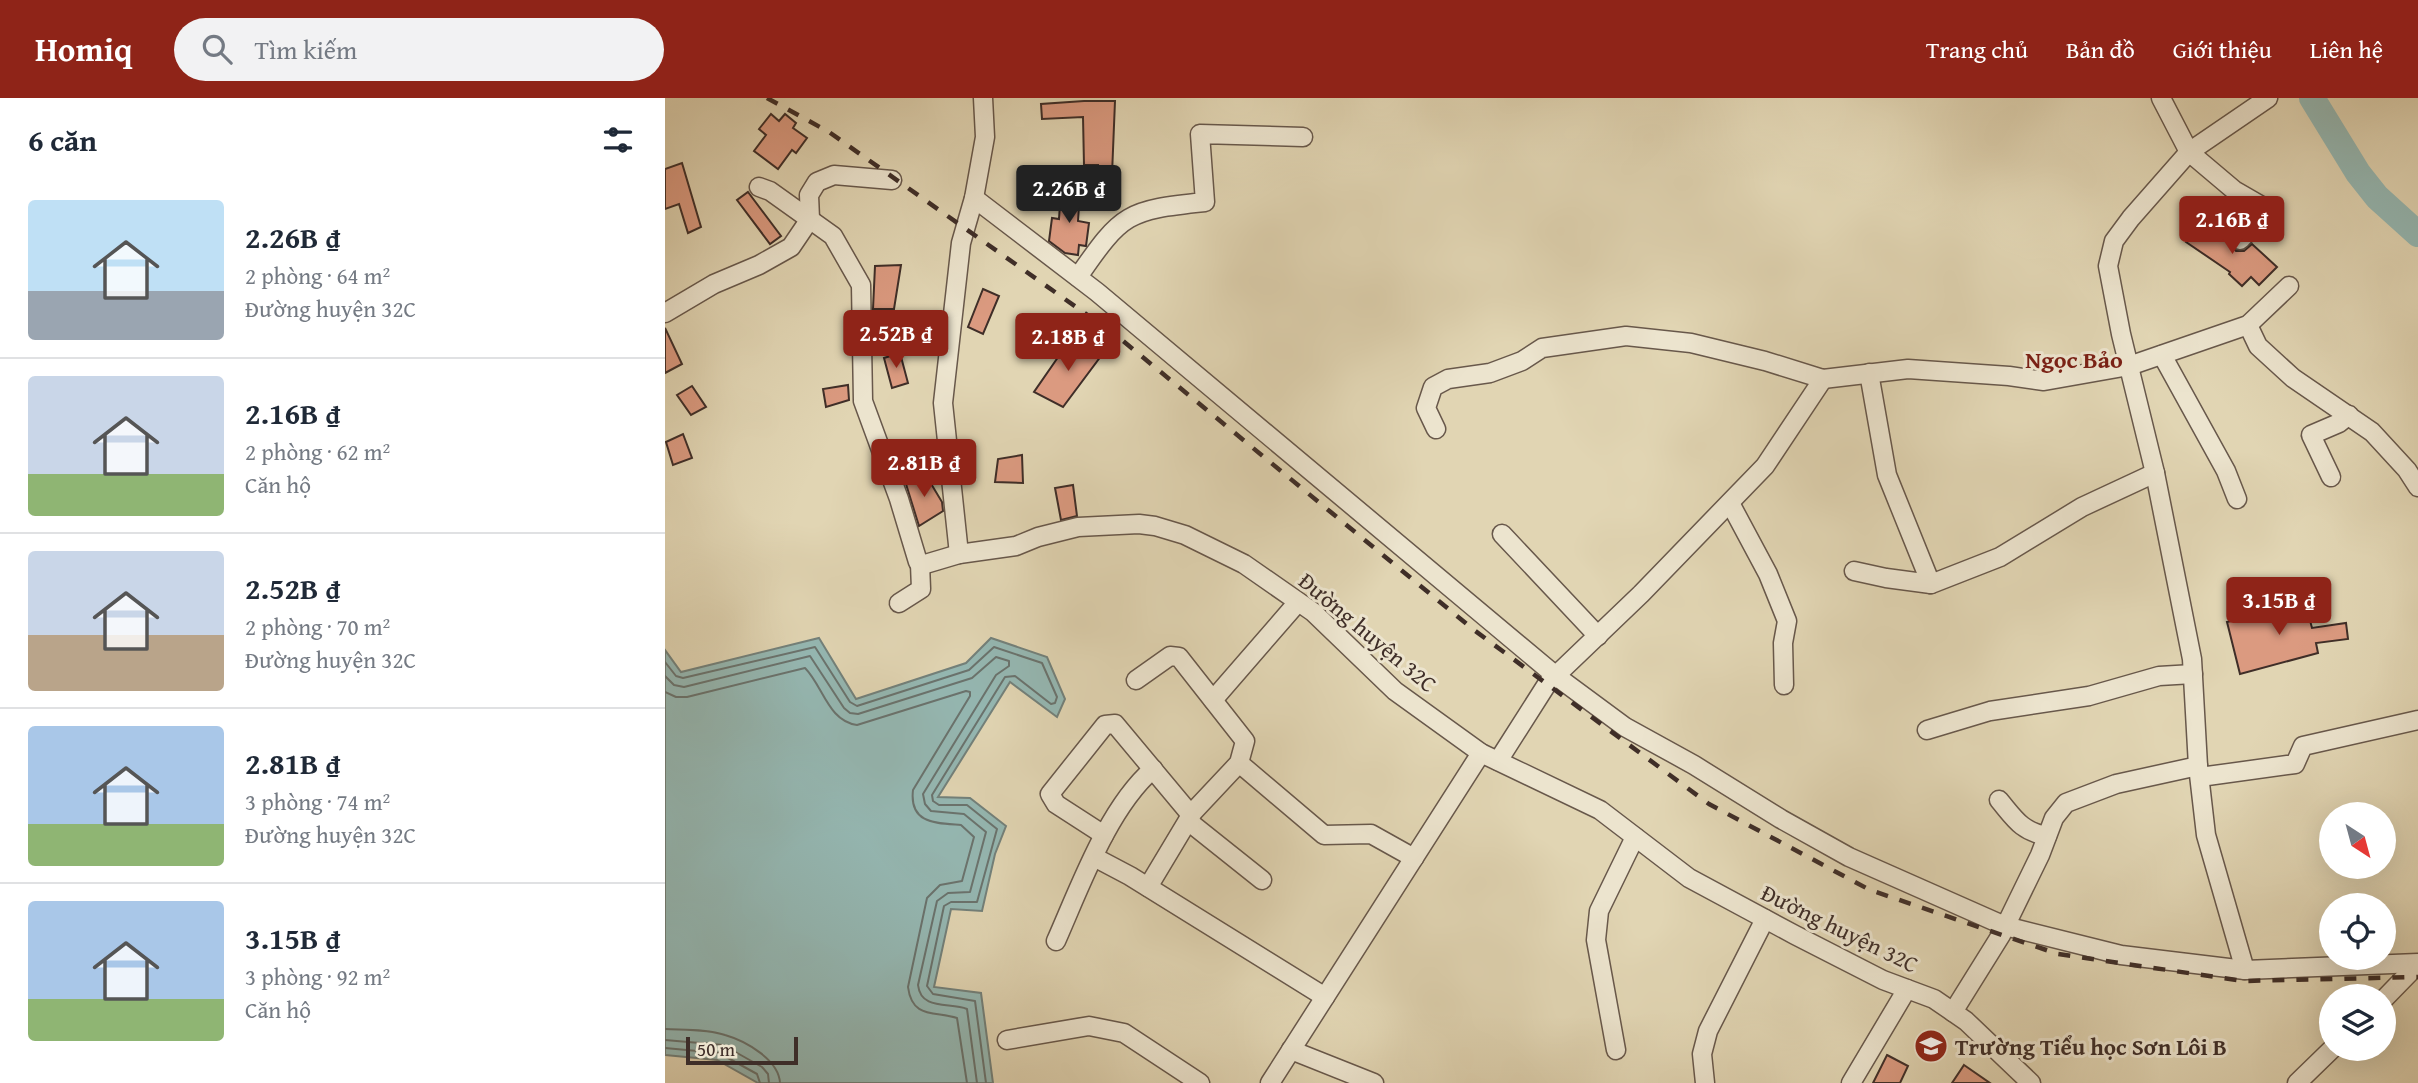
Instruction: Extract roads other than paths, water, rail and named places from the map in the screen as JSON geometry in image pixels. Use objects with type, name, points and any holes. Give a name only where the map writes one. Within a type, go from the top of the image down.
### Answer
[{"type":"street","points":[[959,554],[943,403],[961,243],[974,198],[985,136],[983,98]]},
{"type":"street","points":[[2161,98],[2189,152],[2234,190],[2260,205],[2260,214],[2240,240]]},
{"type":"street","points":[[2245,970],[2206,835],[2193,674],[2178,582],[2108,266],[2114,241],[2189,152],[2261,102]]},
{"type":"street","points":[[1078,277],[1111,232],[1131,216],[1147,209],[1205,202],[1200,134],[1303,137]]},
{"type":"street","points":[[665,313],[791,247],[810,219],[809,195],[817,182],[834,175],[893,180]]},
{"type":"street","points":[[759,187],[770,191],[833,236],[861,285],[863,401],[920,564],[922,589],[899,603]]},
{"type":"street","points":[[974,198],[1078,277],[1556,676],[1625,727],[1849,857],[2005,926],[2120,955],[2245,970],[2418,964]]},
{"type":"street","points":[[1436,429],[1426,408],[1433,387],[1448,379],[1490,373],[1522,360],[1542,348],[1626,335],[1691,343],[1765,361],[1823,379],[1908,369],[2043,381],[2129,366],[2248,325],[2290,286]]},
{"type":"street","points":[[2248,325],[2257,346],[2294,378],[2372,432],[2407,470],[2418,487]]},
{"type":"street","points":[[2162,355],[2226,471],[2237,499]]},
{"type":"street","points":[[1869,373],[1887,475],[1931,584]]},
{"type":"street","points":[[1498,761],[1547,684],[1598,636],[1765,466],[1823,379]]},
{"type":"street","points":[[2331,477],[2311,435],[2339,423],[2349,415]]},
{"type":"street","points":[[1854,571],[1931,584],[2000,557],[2083,508],[2155,473]]},
{"type":"street","points":[[1730,503],[1768,574],[1787,621],[1783,643],[1784,685]]},
{"type":"street","name":"Đường huyện 32C","points":[[920,564],[959,554],[1016,546],[1038,537],[1078,527],[1139,524],[1185,535],[1244,564],[1313,612],[1395,691],[1481,753],[1600,810],[1689,878],[1883,980],[1934,999],[1966,1021],[2031,1083]]},
{"type":"street","points":[[1502,534],[1598,636]]},
{"type":"street","points":[[1213,700],[1298,602]]},
{"type":"street","points":[[1136,680],[1170,656],[1178,657],[1245,741],[1240,763],[1190,818],[1148,887]]},
{"type":"street","points":[[1927,730],[1990,712],[2089,696],[2159,676],[2193,674]]},
{"type":"street","points":[[1953,1012],[2005,926],[2054,818],[2066,803],[2116,783],[2199,771],[2295,764],[2303,746],[2418,720]]},
{"type":"street","points":[[1104,835],[1056,804],[1050,794],[1105,725],[1115,724],[1190,818],[1262,880]]},
{"type":"street","points":[[1270,1083],[1481,753]]},
{"type":"street","points":[[1240,763],[1324,835],[1371,834],[1414,858]]},
{"type":"street","points":[[1056,941],[1104,835],[1141,780],[1153,769]]},
{"type":"street","points":[[1999,800],[2027,831],[2047,836]]},
{"type":"street","points":[[1616,1050],[1596,940],[1599,911],[1635,837]]},
{"type":"street","points":[[1094,857],[1148,887],[1325,997]]},
{"type":"street","points":[[1705,1083],[1702,1054],[1708,1031],[1765,919]]},
{"type":"street","points":[[2396,987],[2418,964]]},
{"type":"street","points":[[1851,1083],[1907,989]]},
{"type":"street","points":[[1007,1040],[1089,1026],[1124,1033],[1200,1083]]},
{"type":"street","points":[[1291,1050],[1374,1083]]},
{"type":"street","points":[[2297,1083],[2320,1061]]},
{"type":"water","points":[[819,638],[856,699],[966,663],[991,638],[1047,657],[1065,699],[1057,717],[1010,682],[938,797],[970,798],[1006,826],[995,854],[982,911],[951,909],[934,987],[981,993],[993,1083],[758,1083],[717,1060],[665,1055],[665,650],[681,672]]},
{"type":"waterway","points":[[2312,98],[2358,173],[2377,197],[2418,234]]},
{"type":"railway","points":[[767,98],[829,132],[1117,336],[1474,630],[1709,804],[1870,890],[2058,954],[2243,981],[2418,977]]},
{"type":"place","name":"Trường Tiểu học Sơn Lôi B","points":[[1931,1046]]},
{"type":"district","name":"Ngọc Bảo","points":[[2074,359]]}]
